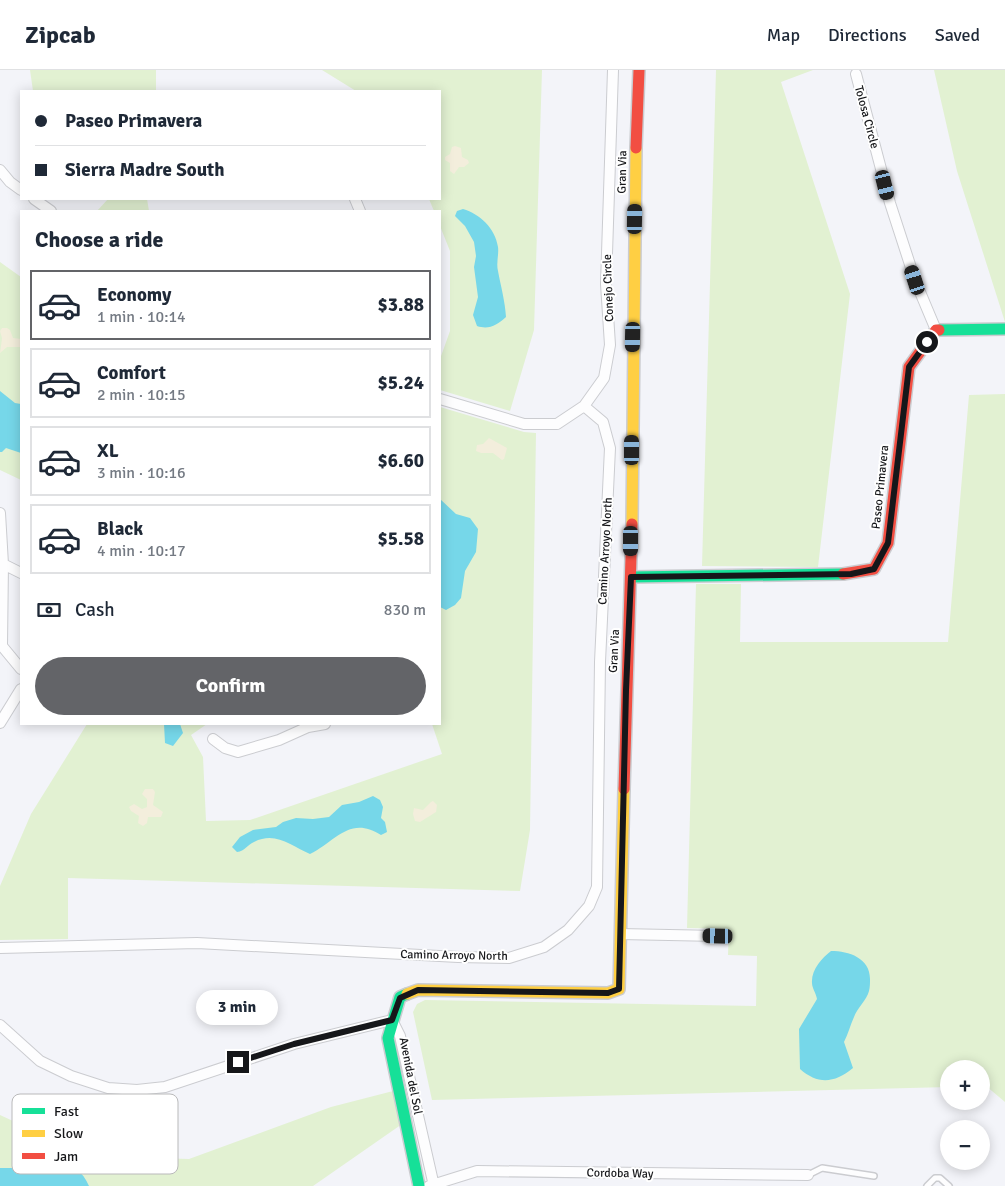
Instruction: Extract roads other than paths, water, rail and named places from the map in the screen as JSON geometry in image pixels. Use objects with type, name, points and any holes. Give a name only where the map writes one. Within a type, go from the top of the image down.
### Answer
[{"type":"street","name":"Conejo Circle","points":[[441,399],[524,424],[557,424],[584,406],[604,378],[610,345],[606,284],[613,70]]},
{"type":"street","name":"Gran Via","points":[[392,1020],[400,998],[418,990],[608,993],[619,989],[626,690],[631,577],[636,121],[639,70]]},
{"type":"street","name":"Tolosa Circle","points":[[856,74],[890,203],[915,280],[936,330]]},
{"type":"street","points":[[0,170],[10,182],[20,189]]},
{"type":"street","points":[[35,200],[50,210]]},
{"type":"street","points":[[936,330],[1005,329]]},
{"type":"street","name":"Paseo Primavera","points":[[631,577],[851,574],[874,569],[888,543],[909,367],[936,330]]},
{"type":"street","name":"Camino Arroyo North","points":[[0,948],[197,943],[509,958],[544,947],[568,930],[589,906],[597,887],[600,662],[610,448],[603,422],[584,406]]},
{"type":"street","points":[[0,513],[3,564],[2,646],[20,667]]},
{"type":"street","points":[[3,564],[20,572]]},
{"type":"street","points":[[0,723],[20,691]]},
{"type":"street","points":[[212,738],[225,748],[238,752],[278,740],[307,725]]},
{"type":"street","points":[[620,934],[718,936]]},
{"type":"street","points":[[0,1025],[40,1061],[71,1076],[108,1088],[136,1090],[165,1087],[294,1044],[392,1020]]},
{"type":"street","name":"Avenida del Sol","points":[[392,1020],[400,1036],[432,1185]]},
{"type":"street","name":"Avenida del Sol","points":[[392,1020],[388,1038],[419,1186]]},
{"type":"street","name":"Cordoba Way","points":[[432,1185],[477,1171],[808,1175]]},
{"type":"lane","points":[[808,1175],[822,1168],[874,1176]]},
{"type":"lane","points":[[928,1186],[935,1178],[940,1178],[949,1186]]},
{"type":"water","points":[[463,209],[475,214],[486,223],[494,234],[498,247],[497,268],[506,317],[489,327],[477,326],[473,315],[478,297],[474,267],[476,256],[474,242],[465,226],[455,216],[457,211]]},
{"type":"water","points":[[0,391],[15,403],[20,404],[20,453],[6,448],[0,452]]},
{"type":"water","points":[[441,500],[456,514],[470,518],[478,529],[476,552],[465,571],[461,598],[455,605],[446,610],[441,608]]},
{"type":"water","points":[[164,725],[180,725],[183,733],[173,746],[165,743]]},
{"type":"water","points":[[373,796],[380,800],[383,807],[381,818],[385,822],[387,832],[381,835],[370,830],[352,829],[344,832],[310,854],[283,841],[269,838],[254,842],[237,852],[232,847],[240,837],[253,830],[276,827],[283,822],[296,818],[313,819],[329,817],[342,805],[359,802]]},
{"type":"water","points":[[831,951],[845,952],[862,961],[869,972],[870,984],[868,994],[855,1014],[844,1042],[853,1068],[840,1077],[820,1080],[813,1078],[800,1069],[799,1029],[817,999],[812,985],[815,969]]},
{"type":"water","points":[[0,1168],[12,1168],[12,1174],[81,1174],[89,1186],[0,1186]]}]
